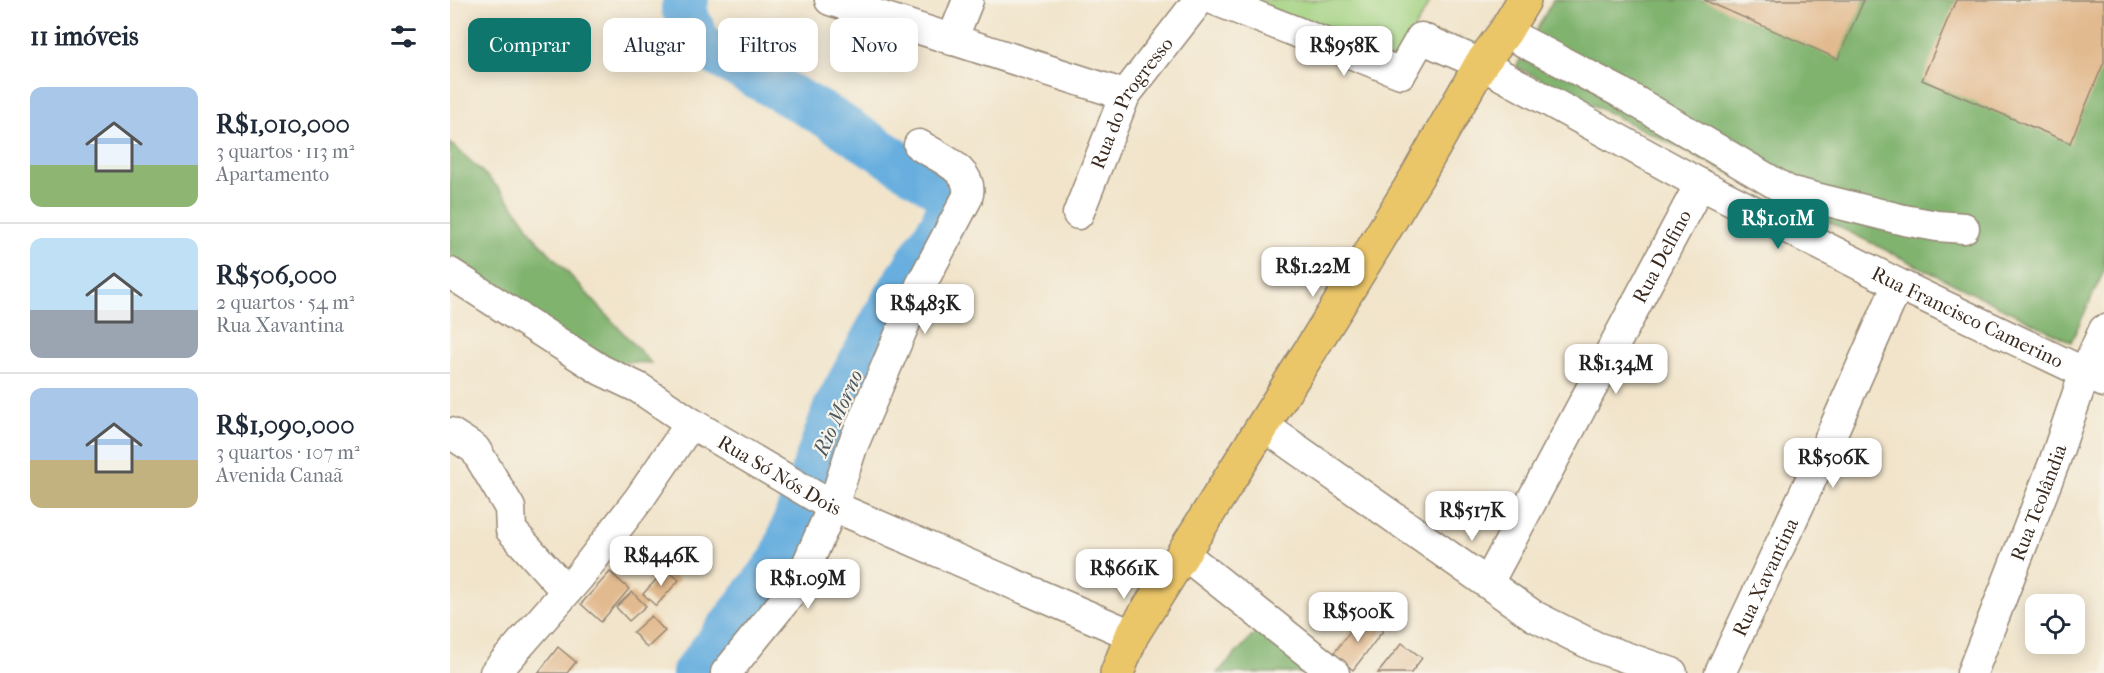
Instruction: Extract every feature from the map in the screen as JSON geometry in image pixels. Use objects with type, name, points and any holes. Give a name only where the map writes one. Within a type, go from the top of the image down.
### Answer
[{"type":"main road","points":[[1117,673],[1132,635],[1416,178],[1481,64],[1505,32],[1524,0]]},
{"type":"street","points":[[830,0],[1125,96]]},
{"type":"street","points":[[952,40],[968,0]]},
{"type":"street","name":"Rua do Progresso","points":[[1078,214],[1125,96],[1199,0]]},
{"type":"street","name":"Rua Francisco Camerino","points":[[1215,0],[1401,73],[1421,38],[1481,64],[1700,184],[1898,284],[2095,377]]},
{"type":"street","points":[[1505,32],[1618,91],[1788,190],[1904,220],[1964,228]]},
{"type":"street","points":[[734,670],[799,583],[852,447],[916,295],[969,192],[970,186],[965,175],[919,146]]},
{"type":"street","name":"Rua Delfino","points":[[1488,583],[1700,184]]},
{"type":"street","name":"Rua Só Nós Dois","points":[[450,273],[601,370],[639,388],[691,423],[830,505],[1132,635]]},
{"type":"street","name":"Rua Xavantina","points":[[1720,673],[1898,284]]},
{"type":"street","name":"Rua Teolândia","points":[[1972,673],[2054,463],[2095,377],[2104,330]]},
{"type":"street","points":[[495,673],[566,591],[639,499],[691,423]]},
{"type":"street","points":[[1264,426],[1534,616],[1596,646],[1672,673]]},
{"type":"street","points":[[450,433],[476,449],[510,508],[511,530],[566,591]]},
{"type":"street","points":[[1184,554],[1334,673]]},
{"type":"green space","points":[[1241,0],[1431,0],[1390,71]]},
{"type":"green space","points":[[1553,0],[2104,0],[2104,271],[2071,342],[1516,67]]},
{"type":"green space","points":[[450,143],[496,186],[516,209],[533,235],[651,363],[595,361],[450,291]]},
{"type":"green space","points":[[1262,626],[1321,673],[1217,673]]},
{"type":"building","points":[[1704,0],[1864,0],[1838,59]]},
{"type":"building","points":[[1956,0],[2104,0],[2104,62],[2070,143],[1922,80]]},
{"type":"building","points":[[666,569],[679,580],[656,606],[643,594]]},
{"type":"building","points":[[610,572],[629,589],[601,622],[581,604]]},
{"type":"building","points":[[632,592],[646,606],[629,621],[616,607]]},
{"type":"building","points":[[1363,615],[1383,631],[1353,670],[1333,654]]},
{"type":"building","points":[[651,616],[665,631],[647,648],[633,632]]},
{"type":"building","points":[[1402,643],[1422,658],[1411,673],[1378,673]]},
{"type":"building","points":[[558,647],[576,662],[567,673],[538,673]]},
{"type":"waterway","name":"Rio Morno","points":[[687,0],[683,8],[700,45],[830,118],[951,196],[942,224],[893,301],[835,408],[781,560],[694,673]]}]
